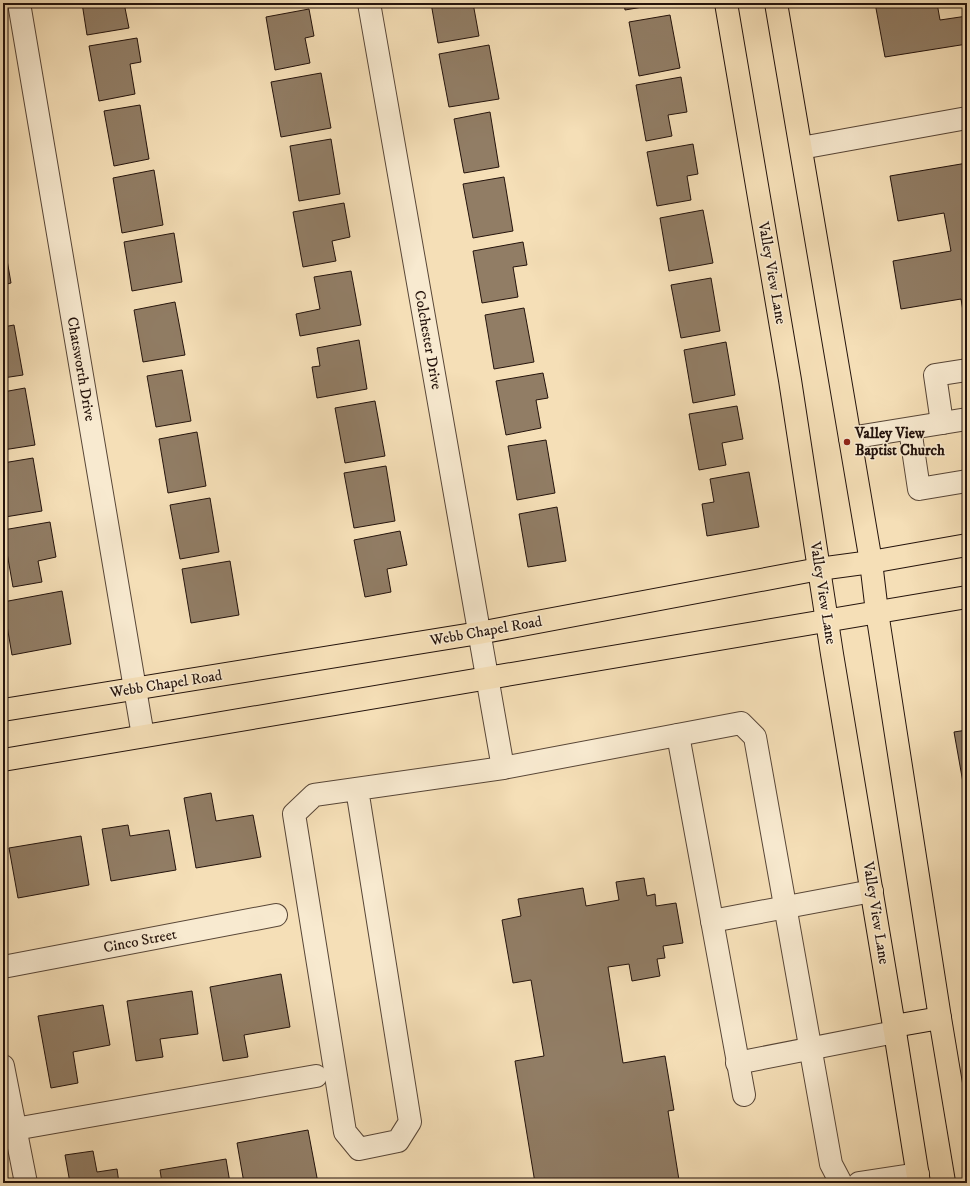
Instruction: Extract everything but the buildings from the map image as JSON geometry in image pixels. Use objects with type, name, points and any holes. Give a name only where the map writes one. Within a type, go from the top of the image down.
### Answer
[{"type":"main road","name":"Valley View Lane","points":[[726,3],[790,380],[827,621],[895,1029],[918,1179]]},
{"type":"main road","points":[[776,3],[871,562],[877,612],[940,1018],[967,1180]]},
{"type":"main road","name":"Webb Chapel Road","points":[[3,710],[479,633],[820,569],[871,562],[967,545]]},
{"type":"main road","points":[[3,760],[967,597]]},
{"type":"main road","points":[[895,1029],[940,1018]]},
{"type":"street","name":"Chatsworth Drive","points":[[19,3],[143,736]]},
{"type":"street","name":"Colchester Drive","points":[[369,3],[503,768]]},
{"type":"street","points":[[800,148],[967,118]]},
{"type":"street","points":[[942,423],[935,375],[967,370]]},
{"type":"street","points":[[850,438],[967,419]]},
{"type":"street","points":[[910,429],[919,489],[967,481]]},
{"type":"street","points":[[357,789],[410,1122],[398,1142],[359,1149],[345,1132],[294,814],[314,795],[503,768],[741,724],[755,737],[830,1164],[841,1183]]},
{"type":"street","points":[[678,735],[744,1095]]},
{"type":"street","points":[[712,921],[872,891]]},
{"type":"street","name":"Cinco Street","points":[[3,967],[276,915]]},
{"type":"street","points":[[738,1063],[810,1049],[895,1029]]},
{"type":"street","points":[[3,1066],[26,1183]]},
{"type":"street","points":[[15,1130],[316,1076]]},
{"type":"street","points":[[859,1183],[918,1179]]},
{"type":"place","name":"Valley View Baptist Church","points":[[847,442]]}]
